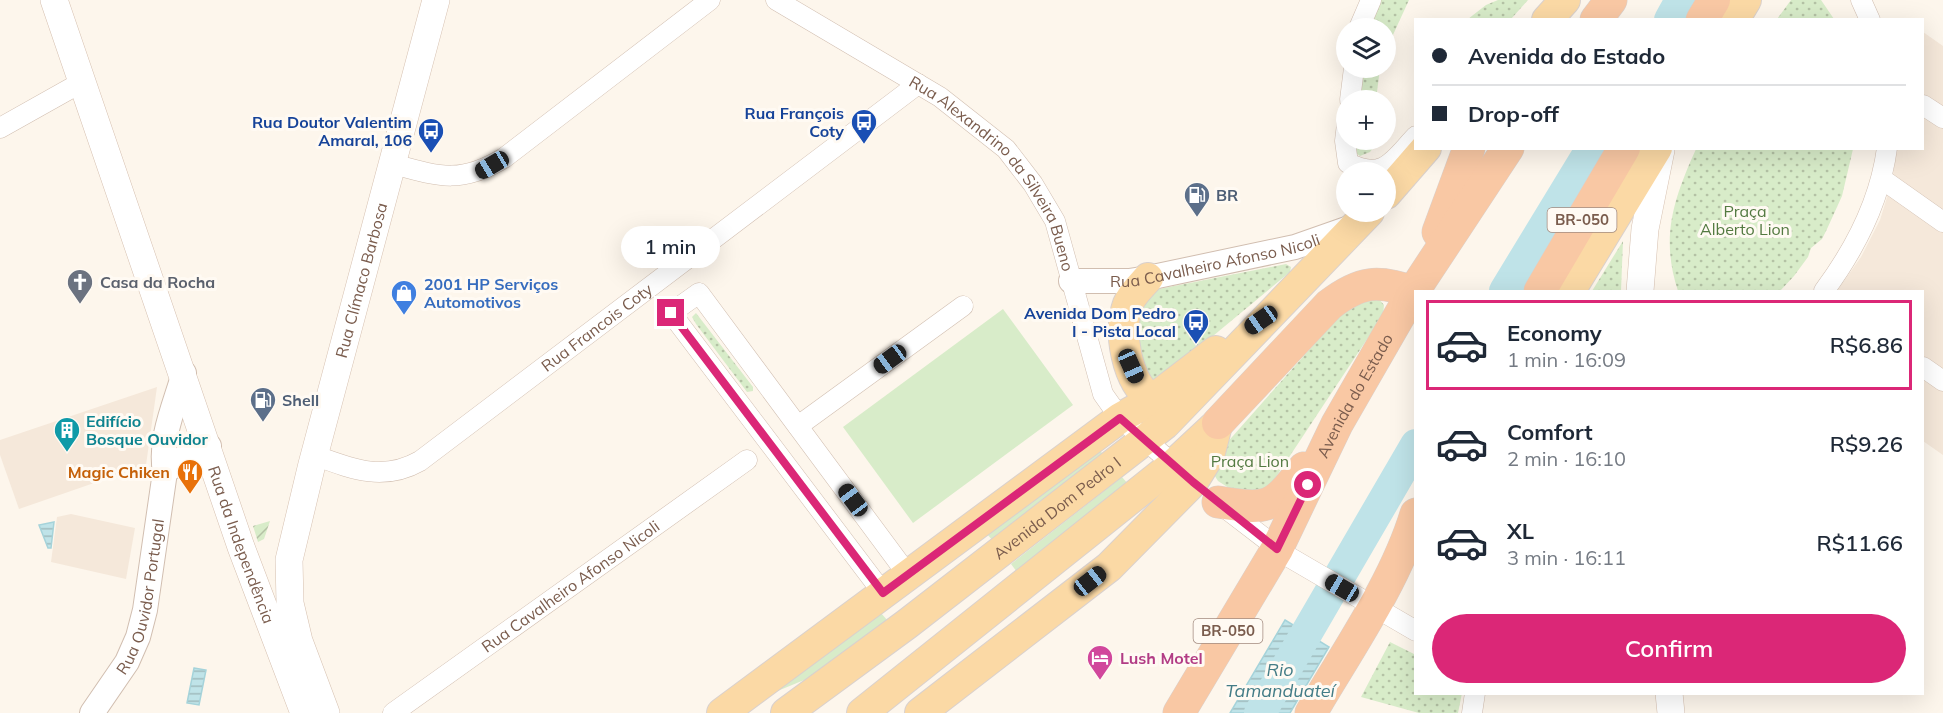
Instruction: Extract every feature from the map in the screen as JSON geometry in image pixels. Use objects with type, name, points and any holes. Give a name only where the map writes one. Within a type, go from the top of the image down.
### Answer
[{"type":"highway","points":[[1598,18],[1611,0]]},
{"type":"highway","points":[[1703,18],[1714,0]]},
{"type":"highway","points":[[1438,254],[1438,232],[1468,150]]},
{"type":"highway","name":"Avenida do Estado","points":[[1416,290],[1508,150]]},
{"type":"highway","name":"BR-050","points":[[1541,290],[1623,150]]},
{"type":"highway","points":[[1218,423],[1329,305],[1350,289],[1366,284],[1376,284],[1414,292]]},
{"type":"highway","name":"Avenida do Estado","points":[[1179,713],[1283,553],[1337,424],[1414,294]]},
{"type":"highway","points":[[1218,502],[1255,508],[1282,496],[1337,424]]},
{"type":"highway","points":[[1311,713],[1366,602],[1413,538]]},
{"type":"main road","name":"Rua da Independência","points":[[54,0],[209,446],[241,547],[304,713]]},
{"type":"main road","name":"Rua Clímaco Barbosa","points":[[289,560],[314,455],[436,0]]},
{"type":"main road","points":[[1549,18],[1565,0]]},
{"type":"main road","points":[[1735,18],[1746,0]]},
{"type":"main road","points":[[1396,183],[1424,150]]},
{"type":"main road","points":[[1571,290],[1658,150]]},
{"type":"main road","points":[[1640,290],[1644,229],[1659,150]]},
{"type":"main road","name":"Avenida Dom Pedro I","points":[[724,712],[1120,418],[1156,396],[1279,308],[1358,222]]},
{"type":"main road","points":[[920,713],[1109,567],[1183,473],[1218,423],[1156,396],[1121,368],[1112,353],[1108,337],[1113,302],[1139,280]]},
{"type":"main road","name":"Avenida Dom Pedro I","points":[[786,713],[907,624],[1146,440],[1156,396]]},
{"type":"main road","points":[[867,709],[1020,589],[1183,473]]},
{"type":"main road","points":[[241,547],[263,561],[289,560]]},
{"type":"main road","name":"Rua da Independência","points":[[289,560],[291,603],[299,641],[326,713]]},
{"type":"main road","points":[[908,575],[932,604],[972,600],[1020,589]]},
{"type":"main road","points":[[867,709],[908,651],[907,624],[883,593]]},
{"type":"main road","points":[[724,712],[796,691],[815,692]]},
{"type":"main road","points":[[1669,695],[1671,713]]},
{"type":"street","points":[[393,164],[429,174],[460,177],[481,172],[504,158],[710,0]]},
{"type":"street","name":"Rua Alexandrino da Silveira Bueno","points":[[776,0],[939,97],[1006,149],[1027,176],[1055,221],[1103,394],[1120,418],[1218,502],[1283,553],[1414,630]]},
{"type":"street","points":[[1363,18],[1371,0]]},
{"type":"street","points":[[1861,0],[1869,18]]},
{"type":"street","points":[[0,128],[82,82]]},
{"type":"street","name":"Rua Francois Coty","points":[[314,455],[346,467],[378,473],[404,470],[420,461],[918,84]]},
{"type":"street","points":[[1924,106],[1943,118]]},
{"type":"street","points":[[1346,150],[1348,163],[1371,172],[1386,167],[1414,138]]},
{"type":"street","points":[[1825,290],[1854,245],[1882,179],[1887,150]]},
{"type":"street","points":[[1882,179],[1943,222]]},
{"type":"street","name":"Rua Cavalheiro Afonso Nicoli","points":[[1071,281],[1139,280],[1302,246],[1353,222]]},
{"type":"street","points":[[883,593],[671,313],[699,292],[908,575]]},
{"type":"street","points":[[798,426],[963,306]]},
{"type":"street","points":[[1924,368],[1943,381]]},
{"type":"street","name":"Rua Ouvidor Portugal","points":[[92,713],[127,662],[138,637],[145,610],[165,472],[163,458],[166,432],[183,373]]},
{"type":"street","points":[[746,412],[773,392]]},
{"type":"street","points":[[165,472],[187,455],[209,446]]},
{"type":"street","points":[[789,469],[814,448]]},
{"type":"street","name":"Rua Cavalheiro Afonso Nicoli","points":[[393,713],[747,460]]},
{"type":"street","points":[[1472,713],[1475,695]]},
{"type":"shaded area","points":[[1924,33],[1943,46],[1943,455],[1924,442],[1924,290],[1838,290],[1861,257],[1880,220],[1892,181],[1897,150],[1924,150]]},
{"type":"shaded area","points":[[157,387],[146,465],[19,509],[0,455],[0,440]]},
{"type":"shaded area","points":[[71,514],[135,528],[126,579],[51,562],[57,517]]},
{"type":"green space","points":[[1379,0],[1409,0],[1396,28],[1396,18],[1371,18]]},
{"type":"green space","points":[[1498,0],[1528,0],[1512,18],[1469,18],[1486,5]]},
{"type":"green space","points":[[1791,0],[1821,0],[1833,18],[1778,18]]},
{"type":"green space","points":[[1359,78],[1379,78],[1377,90],[1358,90]]},
{"type":"green space","points":[[1356,150],[1372,150],[1360,156]]},
{"type":"green space","name":"Praça Alberto Lion","points":[[1696,150],[1853,150],[1842,196],[1822,239],[1811,248],[1808,257],[1781,290],[1678,290],[1670,253],[1670,235],[1681,184]]},
{"type":"green space","points":[[1623,241],[1621,290],[1593,290]]},
{"type":"green space","points":[[1286,264],[1291,267],[1290,272],[1160,380],[1154,382],[1141,371],[1135,307],[1154,290]]},
{"type":"green space","name":"Praça Lion","points":[[1378,298],[1384,305],[1383,315],[1268,489],[1243,497],[1218,481],[1213,473],[1217,454],[1348,306]]},
{"type":"green space","points":[[1003,309],[1073,405],[913,523],[843,427]]},
{"type":"green space","points":[[696,313],[753,387],[753,391],[747,392],[696,324],[692,317]]},
{"type":"green space","points":[[1099,449],[1104,456],[993,541],[987,534]]},
{"type":"green space","points":[[1122,477],[1128,484],[1017,572],[1011,564]]},
{"type":"green space","points":[[270,521],[264,539],[258,542],[253,526]]},
{"type":"green space","points":[[881,613],[887,620],[809,678],[763,697]]},
{"type":"green space","points":[[1390,642],[1414,654],[1414,695],[1462,695],[1458,713],[1419,713],[1361,697]]},
{"type":"water","points":[[54,522],[51,548],[48,548],[39,525]]},
{"type":"water","name":"Rio Tamanduateí","points":[[1285,620],[1329,647],[1290,713],[1230,713]]},
{"type":"water","points":[[194,668],[206,670],[199,705],[187,703]]},
{"type":"waterway","name":"Rio Tamanduateí","points":[[1671,18],[1681,0]]},
{"type":"waterway","name":"Rio Tamanduateí","points":[[1506,290],[1591,150]]},
{"type":"waterway","name":"Rio Tamanduateí","points":[[1260,713],[1414,448]]},
{"type":"place","name":"Rua François Coty","points":[[864,145]]},
{"type":"place","name":"Rua Doutor Valentim Amaral, 106","points":[[431,154]]},
{"type":"place","name":"BR","points":[[1197,218]]},
{"type":"place","name":"Casa da Rocha","points":[[80,305]]},
{"type":"place","name":"2001 HP Serviços Automotivos","points":[[404,316]]},
{"type":"place","name":"Avenida Dom Pedro I - Pista Local","points":[[1196,345]]},
{"type":"place","name":"Shell","points":[[263,423]]},
{"type":"place","name":"Edifício Bosque Ouvidor","points":[[67,453]]},
{"type":"place","name":"Magic Chiken","points":[[190,495]]},
{"type":"place","name":"Lush Motel","points":[[1100,681]]},
{"type":"route","points":[[671,313],[883,593],[1120,418],[1193,482],[1277,549],[1308,485]]}]
